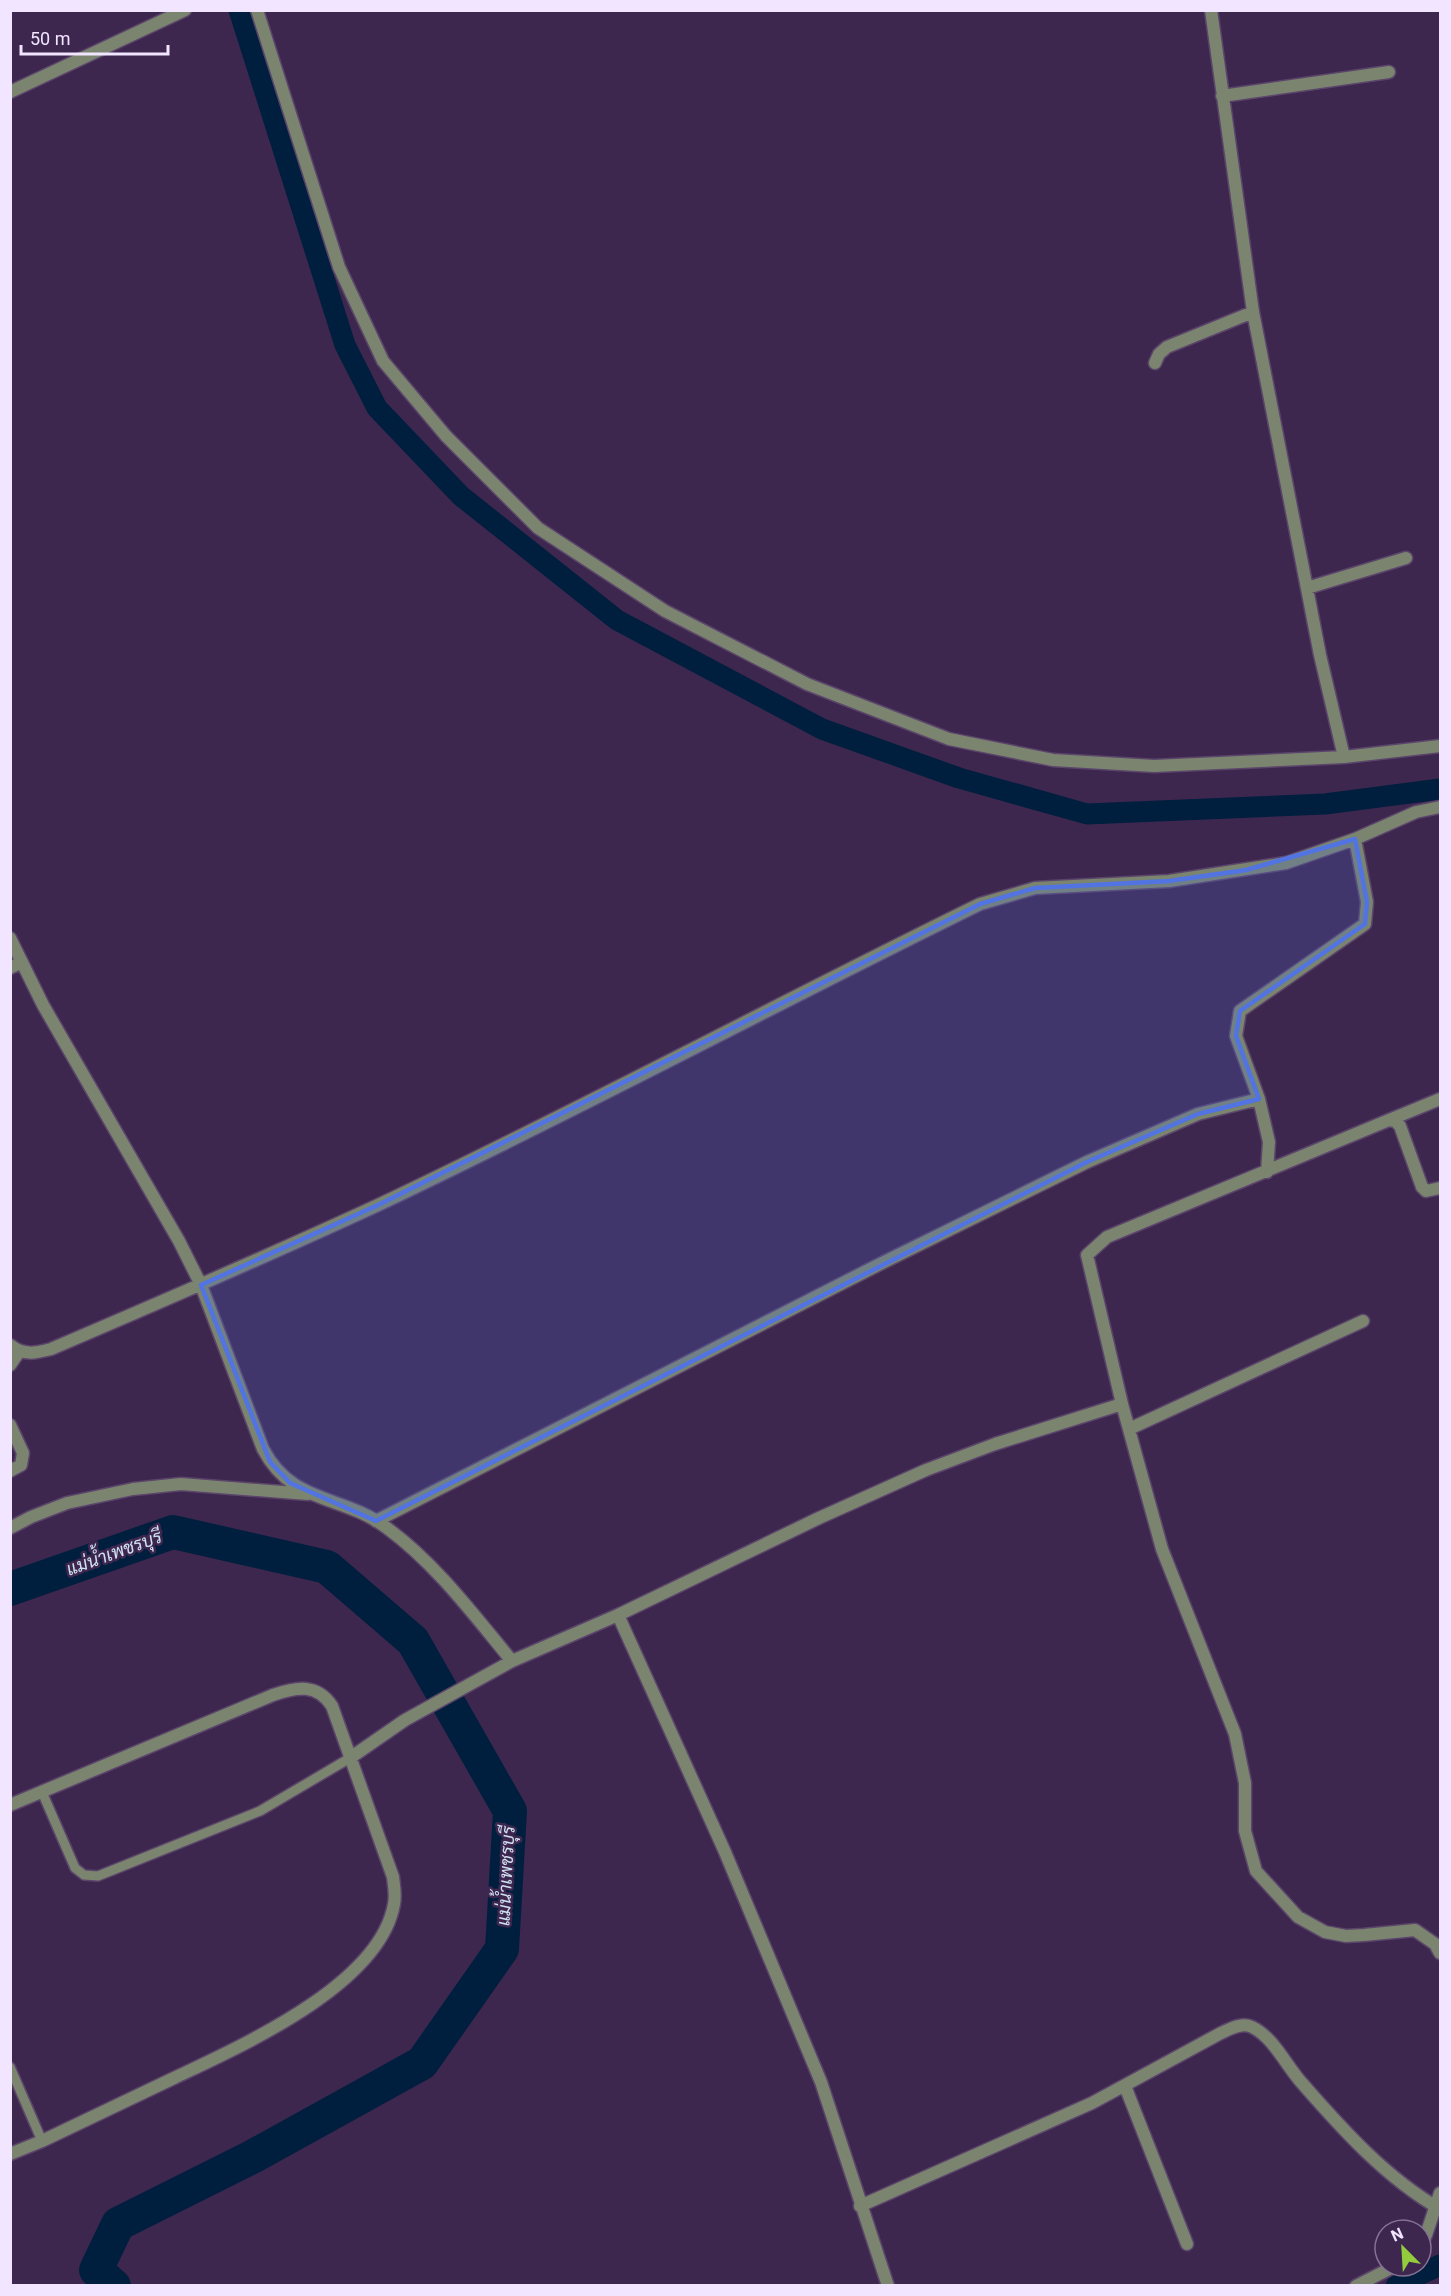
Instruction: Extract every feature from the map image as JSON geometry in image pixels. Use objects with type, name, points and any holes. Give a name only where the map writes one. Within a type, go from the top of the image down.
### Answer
[{"type":"street","points":[[10,92],[185,10]]},
{"type":"street","points":[[257,10],[339,267],[383,361],[446,436],[538,528],[665,611],[807,684],[949,739],[1053,760],[1154,766],[1344,757],[1440,746]]},
{"type":"street","points":[[1210,10],[1253,312],[1307,588],[1344,757]]},
{"type":"street","points":[[1222,96],[1389,72]]},
{"type":"street","points":[[1155,363],[1159,354],[1167,347],[1253,312]]},
{"type":"street","points":[[1307,588],[1407,558]]},
{"type":"street","points":[[10,1365],[13,1351],[39,1352],[51,1349],[201,1285],[378,1205],[980,904],[1035,888],[1169,881],[1286,863],[1355,840],[1401,817],[1440,807]]},
{"type":"street","points":[[1267,1172],[1269,1142],[1259,1099],[1236,1036],[1240,1011],[1365,924],[1367,902],[1355,840]]},
{"type":"street","points":[[10,938],[16,965],[179,1241],[201,1285],[267,1456],[279,1474],[311,1494],[347,1506],[376,1521],[405,1542],[449,1586],[512,1661]]},
{"type":"street","points":[[376,1521],[882,1263],[1086,1162],[1198,1114],[1259,1099]]},
{"type":"street","points":[[1440,1099],[1107,1236],[1087,1255],[1122,1404],[1162,1549],[1235,1734],[1245,1783],[1245,1831],[1256,1871],[1298,1917],[1325,1932],[1364,1935],[1415,1930],[1436,1944],[1440,1953]]},
{"type":"street","points":[[1389,1120],[1395,1121],[1400,1126],[1422,1187],[1426,1191],[1440,1188]]},
{"type":"street","points":[[1129,1429],[1363,1321]]},
{"type":"street","points":[[350,1758],[405,1720],[512,1661],[618,1615],[819,1518],[926,1470],[995,1444],[1122,1404]]},
{"type":"street","points":[[10,1425],[23,1453],[21,1465],[10,1471]]},
{"type":"street","points":[[10,1528],[67,1503],[133,1490],[181,1484],[311,1494]]},
{"type":"street","points":[[618,1615],[725,1852],[821,2082],[888,2286]]},
{"type":"street","points":[[10,1805],[273,1695],[302,1687],[315,1690],[328,1699],[332,1706],[393,1876],[395,1891],[388,1924],[360,1964],[332,1990],[238,2048],[10,2154]]},
{"type":"street","points":[[860,2206],[1125,2086],[1231,2028],[1247,2025],[1262,2033],[1299,2080],[1357,2142],[1396,2179],[1438,2208],[1440,2193]]},
{"type":"street","points":[[1125,2086],[1186,2244]]},
{"type":"street","points":[[1356,2286],[1373,2277]]},
{"type":"lane","points":[[42,1792],[75,1868],[84,1875],[98,1876],[260,1811],[350,1758]]},
{"type":"lane","points":[[10,2067],[42,2141]]},
{"type":"highlighted area","points":[[1355,839],[1367,902],[1365,924],[1240,1011],[1236,1036],[1259,1099],[1198,1114],[1087,1162],[376,1521],[290,1483],[270,1462],[201,1285],[378,1205],[980,904],[1035,888],[1169,881],[1246,870]]},
{"type":"waterway","points":[[239,10],[345,345],[377,408],[461,496],[617,620],[822,729],[959,778],[1087,814],[1325,804],[1440,789]]},
{"type":"waterway","name":"แม่น้ำเพชรบุรี","points":[[10,1589],[173,1532],[327,1567],[413,1641],[510,1811],[502,1949],[422,2063],[252,2157],[118,2224],[96,2270],[114,2286]]},
{"type":"waterway","points":[[1396,2286],[1440,2265]]}]
